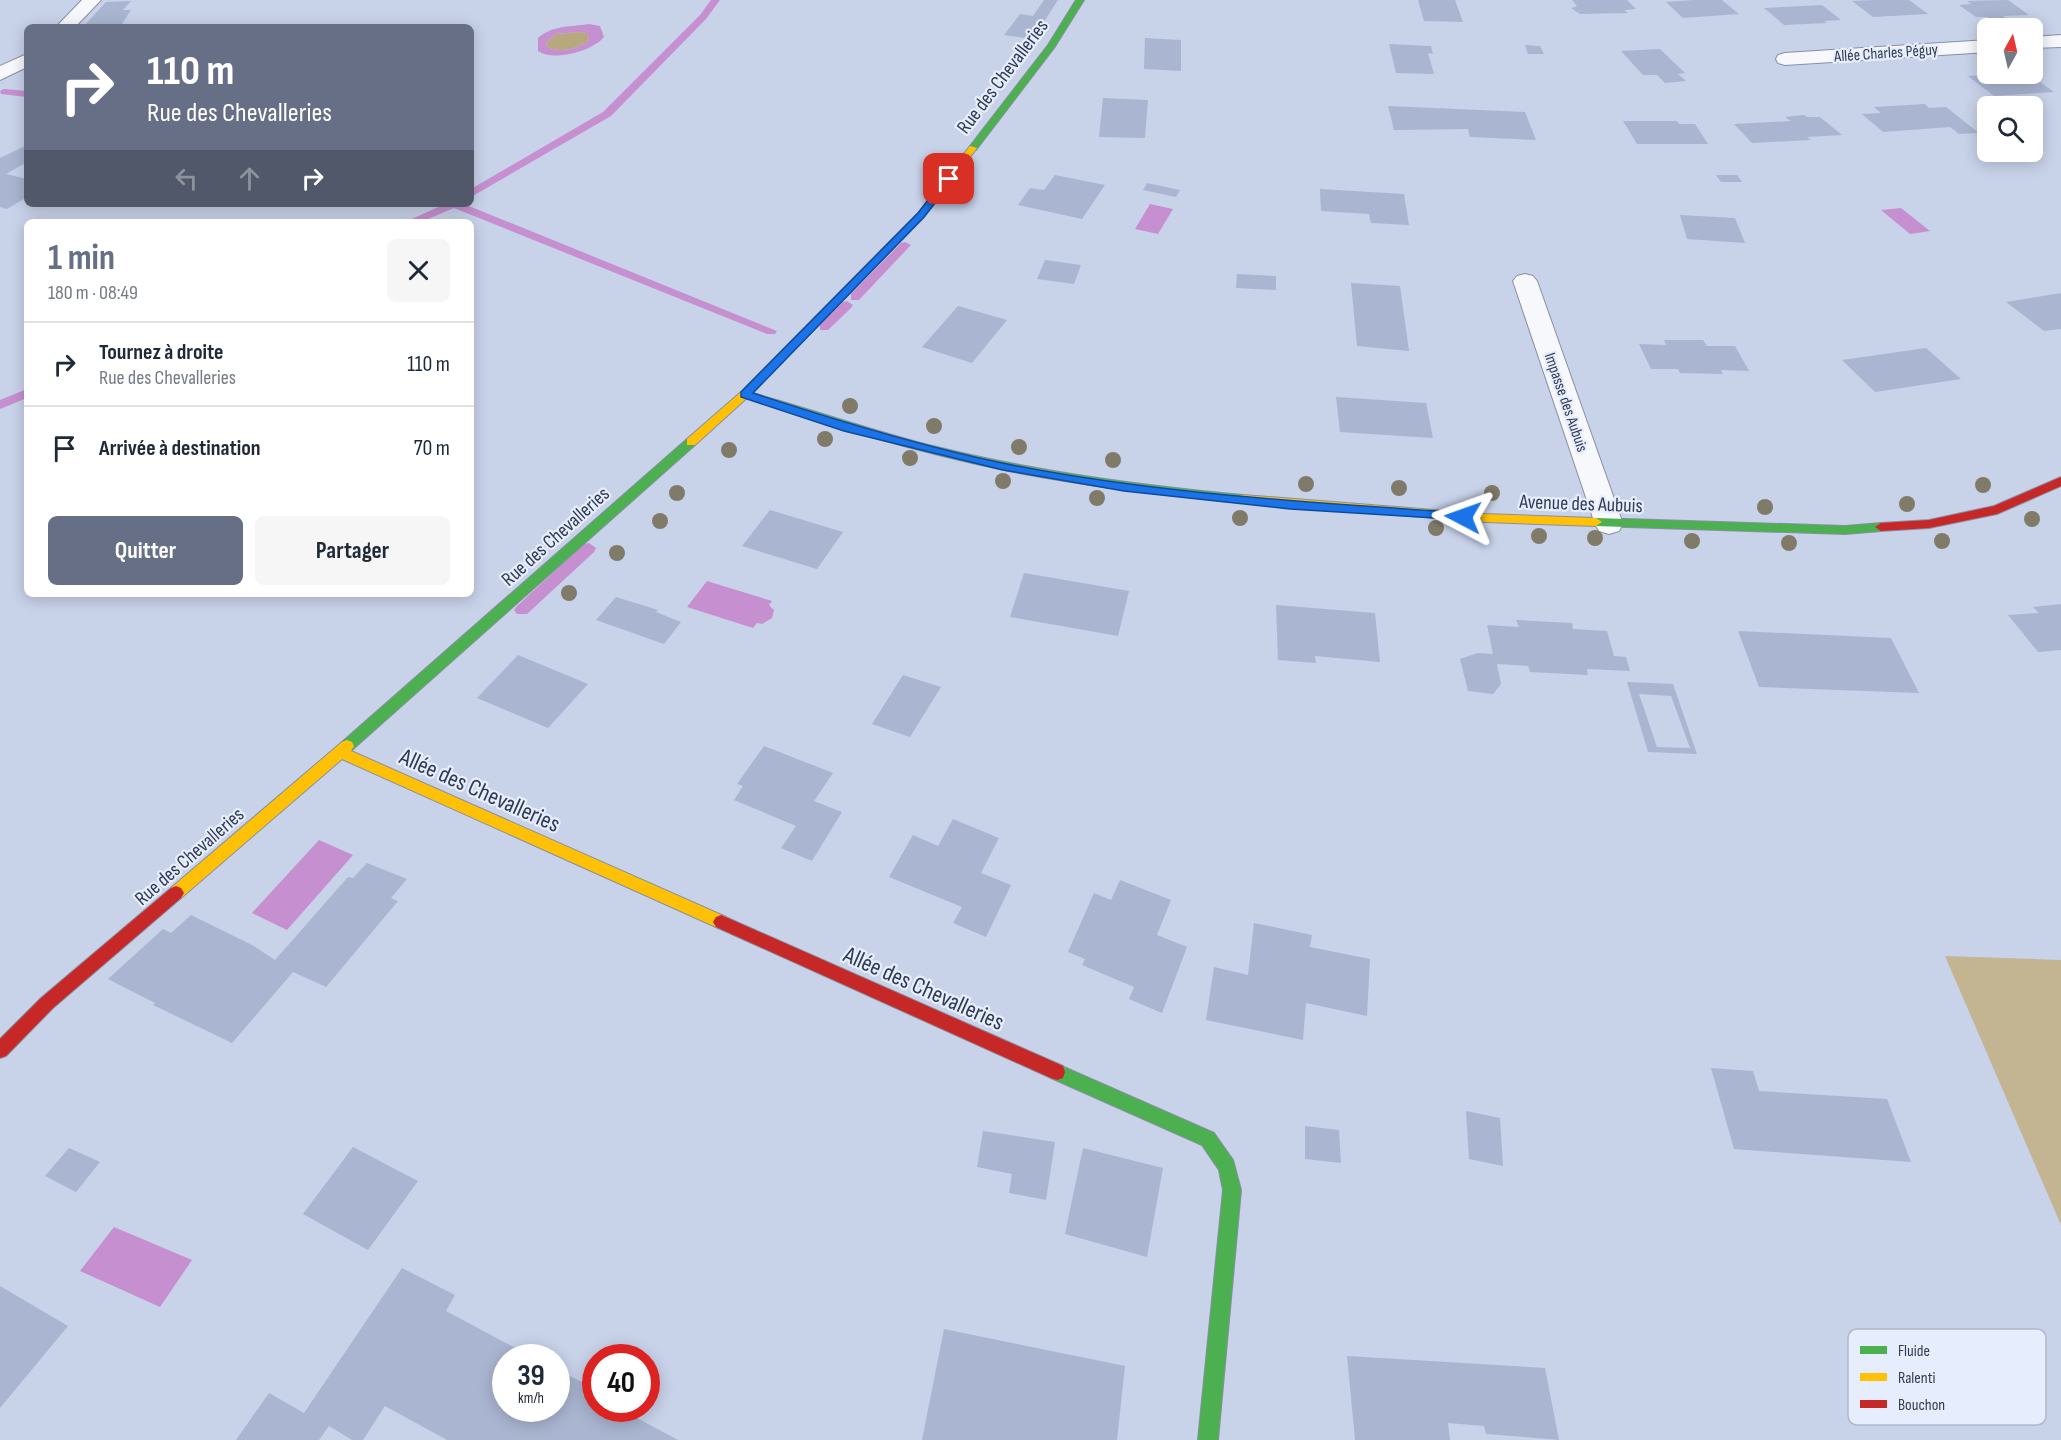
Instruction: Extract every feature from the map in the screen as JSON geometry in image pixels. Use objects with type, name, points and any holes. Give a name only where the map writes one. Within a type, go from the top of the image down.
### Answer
[{"type":"street","points":[[68,24],[92,0]]},
{"type":"street","name":"Rue des Chevalleries","points":[[0,1050],[47,1003],[340,752],[745,394],[921,215],[1051,46],[1080,0]]},
{"type":"street","points":[[2043,42],[2061,41]]},
{"type":"street","name":"Allée Charles Péguy","points":[[1785,59],[1977,47]]},
{"type":"street","points":[[0,74],[24,62]]},
{"type":"street","name":"Impasse des Aubuis","points":[[1525,281],[1610,524]]},
{"type":"street","name":"Avenue des Aubuis","points":[[745,394],[848,428],[992,464],[1124,487],[1290,504],[1485,518],[1610,524],[1845,530],[1929,525],[1996,510],[2061,481]]},
{"type":"street","name":"Allée des Chevalleries","points":[[340,752],[1208,1139],[1227,1166],[1232,1190],[1208,1440]]},
{"type":"shaded area","points":[[589,24],[600,26],[604,37],[591,47],[563,55],[545,54],[538,51],[538,38],[544,34],[568,26]],"holes":[[[587,33],[589,40],[574,48],[557,50],[546,46],[556,34]]]},
{"type":"shaded area","points":[[587,33],[589,40],[579,46],[557,50],[546,46],[556,34]]},
{"type":"shaded area","points":[[1150,204],[1173,209],[1158,234],[1135,229]]},
{"type":"shaded area","points":[[1901,208],[1930,231],[1910,234],[1881,210]]},
{"type":"shaded area","points":[[707,581],[772,601],[769,605],[774,610],[772,618],[762,624],[757,623],[753,628],[687,607]]},
{"type":"shaded area","points":[[319,840],[353,855],[287,930],[252,913]]},
{"type":"shaded area","points":[[1945,956],[2061,960],[2061,1225]]},
{"type":"shaded area","points":[[114,1227],[192,1260],[160,1307],[80,1271]]},
{"type":"building","points":[[1044,0],[1058,0],[1033,39],[1004,35],[1020,14],[1033,16]]},
{"type":"building","points":[[1418,0],[1455,0],[1463,22],[1424,21]]},
{"type":"building","points":[[1572,0],[1627,0],[1636,9],[1624,10],[1628,13],[1580,14],[1571,8],[1577,6]]},
{"type":"building","points":[[1722,0],[1739,14],[1683,18],[1666,2]]},
{"type":"building","points":[[1909,0],[1928,14],[1873,17],[1852,1]]},
{"type":"building","points":[[2008,0],[2029,15],[2003,16],[2006,18],[1976,17],[1959,5],[1971,4],[1967,1]]},
{"type":"building","points":[[131,1],[123,10],[131,10],[122,24],[86,24],[106,2]]},
{"type":"building","points":[[1822,5],[1841,20],[1784,25],[1764,8]]},
{"type":"building","points":[[1145,38],[1181,40],[1181,71],[1144,69]]},
{"type":"building","points":[[1389,44],[1431,46],[1433,54],[1428,53],[1434,74],[1396,73]]},
{"type":"building","points":[[1525,45],[1540,46],[1544,54],[1528,54]]},
{"type":"building","points":[[1660,49],[1685,73],[1678,74],[1686,81],[1665,83],[1657,75],[1643,75],[1621,51]]},
{"type":"building","points":[[1968,76],[1977,76],[1977,83]]},
{"type":"building","points":[[1978,84],[2043,84],[2054,92],[1994,96]]},
{"type":"building","points":[[1103,98],[1148,100],[1145,138],[1099,137]]},
{"type":"building","points":[[1925,104],[1929,108],[1946,107],[1977,133],[1959,134],[1950,127],[1883,132],[1862,114],[1881,113],[1874,107]]},
{"type":"building","points":[[1388,106],[1525,112],[1536,140],[1470,137],[1468,129],[1394,130]]},
{"type":"building","points":[[1804,115],[1820,117],[1842,135],[1807,137],[1811,140],[1752,143],[1734,124],[1791,121],[1785,117]]},
{"type":"building","points":[[1623,121],[1677,121],[1679,124],[1695,124],[1708,144],[1637,144]]},
{"type":"building","points":[[24,146],[24,164],[6,174],[24,178],[24,199],[7,209],[0,207],[0,158]]},
{"type":"building","points":[[1055,175],[1105,185],[1082,219],[1018,205],[1030,188],[1044,190]]},
{"type":"building","points":[[1716,175],[1737,175],[1742,182],[1721,182]]},
{"type":"building","points":[[1147,183],[1180,190],[1176,197],[1143,190]]},
{"type":"building","points":[[1320,189],[1404,194],[1409,225],[1371,223],[1369,214],[1321,211]]},
{"type":"building","points":[[1680,215],[1735,218],[1745,243],[1687,239]]},
{"type":"building","points":[[1045,260],[1081,265],[1074,284],[1037,279]]},
{"type":"building","points":[[1237,274],[1276,276],[1276,290],[1236,288]]},
{"type":"building","points":[[1351,283],[1400,286],[1409,351],[1357,346]]},
{"type":"building","points":[[2061,293],[2061,329],[2044,331],[2006,302]]},
{"type":"building","points":[[958,306],[1007,320],[972,363],[922,347]]},
{"type":"building","points":[[1664,340],[1703,340],[1707,346],[1735,346],[1749,371],[1721,370],[1723,374],[1680,373],[1678,369],[1651,369],[1639,344],[1666,345]]},
{"type":"building","points":[[1926,348],[1961,379],[1875,392],[1842,360]]},
{"type":"building","points":[[1336,397],[1426,403],[1433,438],[1340,432]]},
{"type":"building","points":[[770,510],[843,532],[817,569],[742,546]]},
{"type":"building","points":[[1024,573],[1129,591],[1118,636],[1010,617]]},
{"type":"building","points":[[616,597],[658,610],[656,612],[681,622],[664,644],[596,620]]},
{"type":"building","points":[[2061,604],[2061,650],[2038,652],[2008,615],[2039,613],[2033,607]]},
{"type":"building","points":[[1276,605],[1375,613],[1380,662],[1315,656],[1316,663],[1278,660]]},
{"type":"building","points":[[1516,620],[1572,623],[1573,629],[1607,631],[1614,656],[1626,657],[1630,671],[1587,669],[1588,675],[1530,672],[1528,666],[1497,664],[1501,684],[1493,694],[1468,691],[1460,659],[1478,653],[1493,654],[1487,625],[1519,627]]},
{"type":"building","points":[[1738,631],[1891,638],[1919,693],[1759,687]]},
{"type":"building","points":[[518,655],[588,684],[548,728],[477,698]]},
{"type":"building","points":[[903,675],[941,687],[910,737],[872,724]]},
{"type":"building","points":[[1627,682],[1673,684],[1697,754],[1648,752]],"holes":[[[1639,694],[1671,696],[1690,748],[1657,747]]]},
{"type":"building","points":[[764,746],[833,773],[814,801],[842,812],[812,861],[781,848],[796,826],[734,800],[743,786],[737,784]]},
{"type":"building","points":[[953,819],[999,838],[981,873],[1011,885],[986,937],[953,923],[962,907],[889,877],[913,835],[938,846]]},
{"type":"building","points":[[367,863],[407,879],[391,898],[398,901],[326,987],[293,972],[232,1043],[153,1005],[155,1003],[108,979],[163,929],[171,933],[191,915],[252,945],[275,960],[348,877],[353,878]]},
{"type":"building","points":[[1120,880],[1171,900],[1157,935],[1187,947],[1162,1013],[1129,999],[1134,987],[1082,965],[1085,959],[1068,952],[1094,893],[1111,900]]},
{"type":"building","points":[[1254,923],[1312,935],[1310,947],[1370,959],[1367,1016],[1306,1003],[1303,1040],[1206,1020],[1214,967],[1248,975]]},
{"type":"building","points":[[1711,1068],[1753,1071],[1759,1091],[1887,1099],[1911,1162],[1734,1149]]},
{"type":"building","points":[[1466,1111],[1500,1118],[1503,1166],[1469,1159]]},
{"type":"building","points":[[1305,1126],[1339,1130],[1341,1163],[1305,1159]]},
{"type":"building","points":[[983,1131],[1055,1142],[1046,1200],[1009,1193],[1012,1174],[977,1167]]},
{"type":"building","points":[[353,1147],[418,1181],[368,1250],[303,1214]]},
{"type":"building","points":[[69,1148],[100,1162],[76,1192],[45,1176]]},
{"type":"building","points":[[1083,1148],[1163,1168],[1147,1257],[1065,1234]]},
{"type":"building","points":[[402,1268],[455,1295],[446,1311],[508,1344],[492,1344],[492,1422],[570,1422],[570,1376],[582,1382],[582,1422],[644,1422],[678,1440],[447,1440],[385,1406],[363,1440],[352,1440],[329,1426],[319,1440],[236,1440],[269,1393],[304,1413]]},
{"type":"building","points":[[0,1286],[68,1326],[0,1408]]},
{"type":"building","points":[[944,1329],[1125,1366],[1117,1440],[922,1440]]},
{"type":"building","points":[[1347,1356],[1545,1368],[1559,1440],[1486,1434],[1484,1426],[1448,1423],[1450,1440],[1355,1440]]},
{"type":"waterway","points":[[474,192],[607,114],[703,17],[716,0]]},
{"type":"waterway","points":[[4,92],[24,94]]},
{"type":"waterway","points":[[418,219],[447,207]]},
{"type":"waterway","points":[[461,207],[771,331]]},
{"type":"waterway","points":[[855,297],[905,245]]},
{"type":"waterway","points":[[824,327],[847,305]]},
{"type":"waterway","points":[[0,405],[24,394]]},
{"type":"waterway","points":[[522,610],[589,548]]},
{"type":"traffic: fast","points":[[973,148],[1051,46],[1080,0]]},
{"type":"traffic: fast","points":[[745,394],[873,434],[1004,466],[1123,486],[1243,499]]},
{"type":"traffic: fast","points":[[347,746],[691,442]]},
{"type":"traffic: fast","points":[[1596,522],[1845,530],[1881,527]]},
{"type":"traffic: fast","points":[[1057,1072],[1208,1139],[1227,1166],[1232,1190],[1208,1440]]},
{"type":"traffic: slow","points":[[691,442],[745,394],[921,215],[973,148]]},
{"type":"traffic: slow","points":[[1243,499],[1485,518],[1596,522]]},
{"type":"traffic: slow","points":[[176,893],[347,746]]},
{"type":"traffic: slow","points":[[340,752],[721,922]]},
{"type":"traffic: jam","points":[[1881,527],[1929,524],[1997,510],[2061,481]]},
{"type":"traffic: jam","points":[[0,1050],[47,1003],[176,893]]},
{"type":"traffic: jam","points":[[721,922],[1057,1072]]},
{"type":"route","points":[[949,179],[921,215],[745,394],[848,428],[1003,466],[1124,487],[1290,504],[1463,517]]}]
